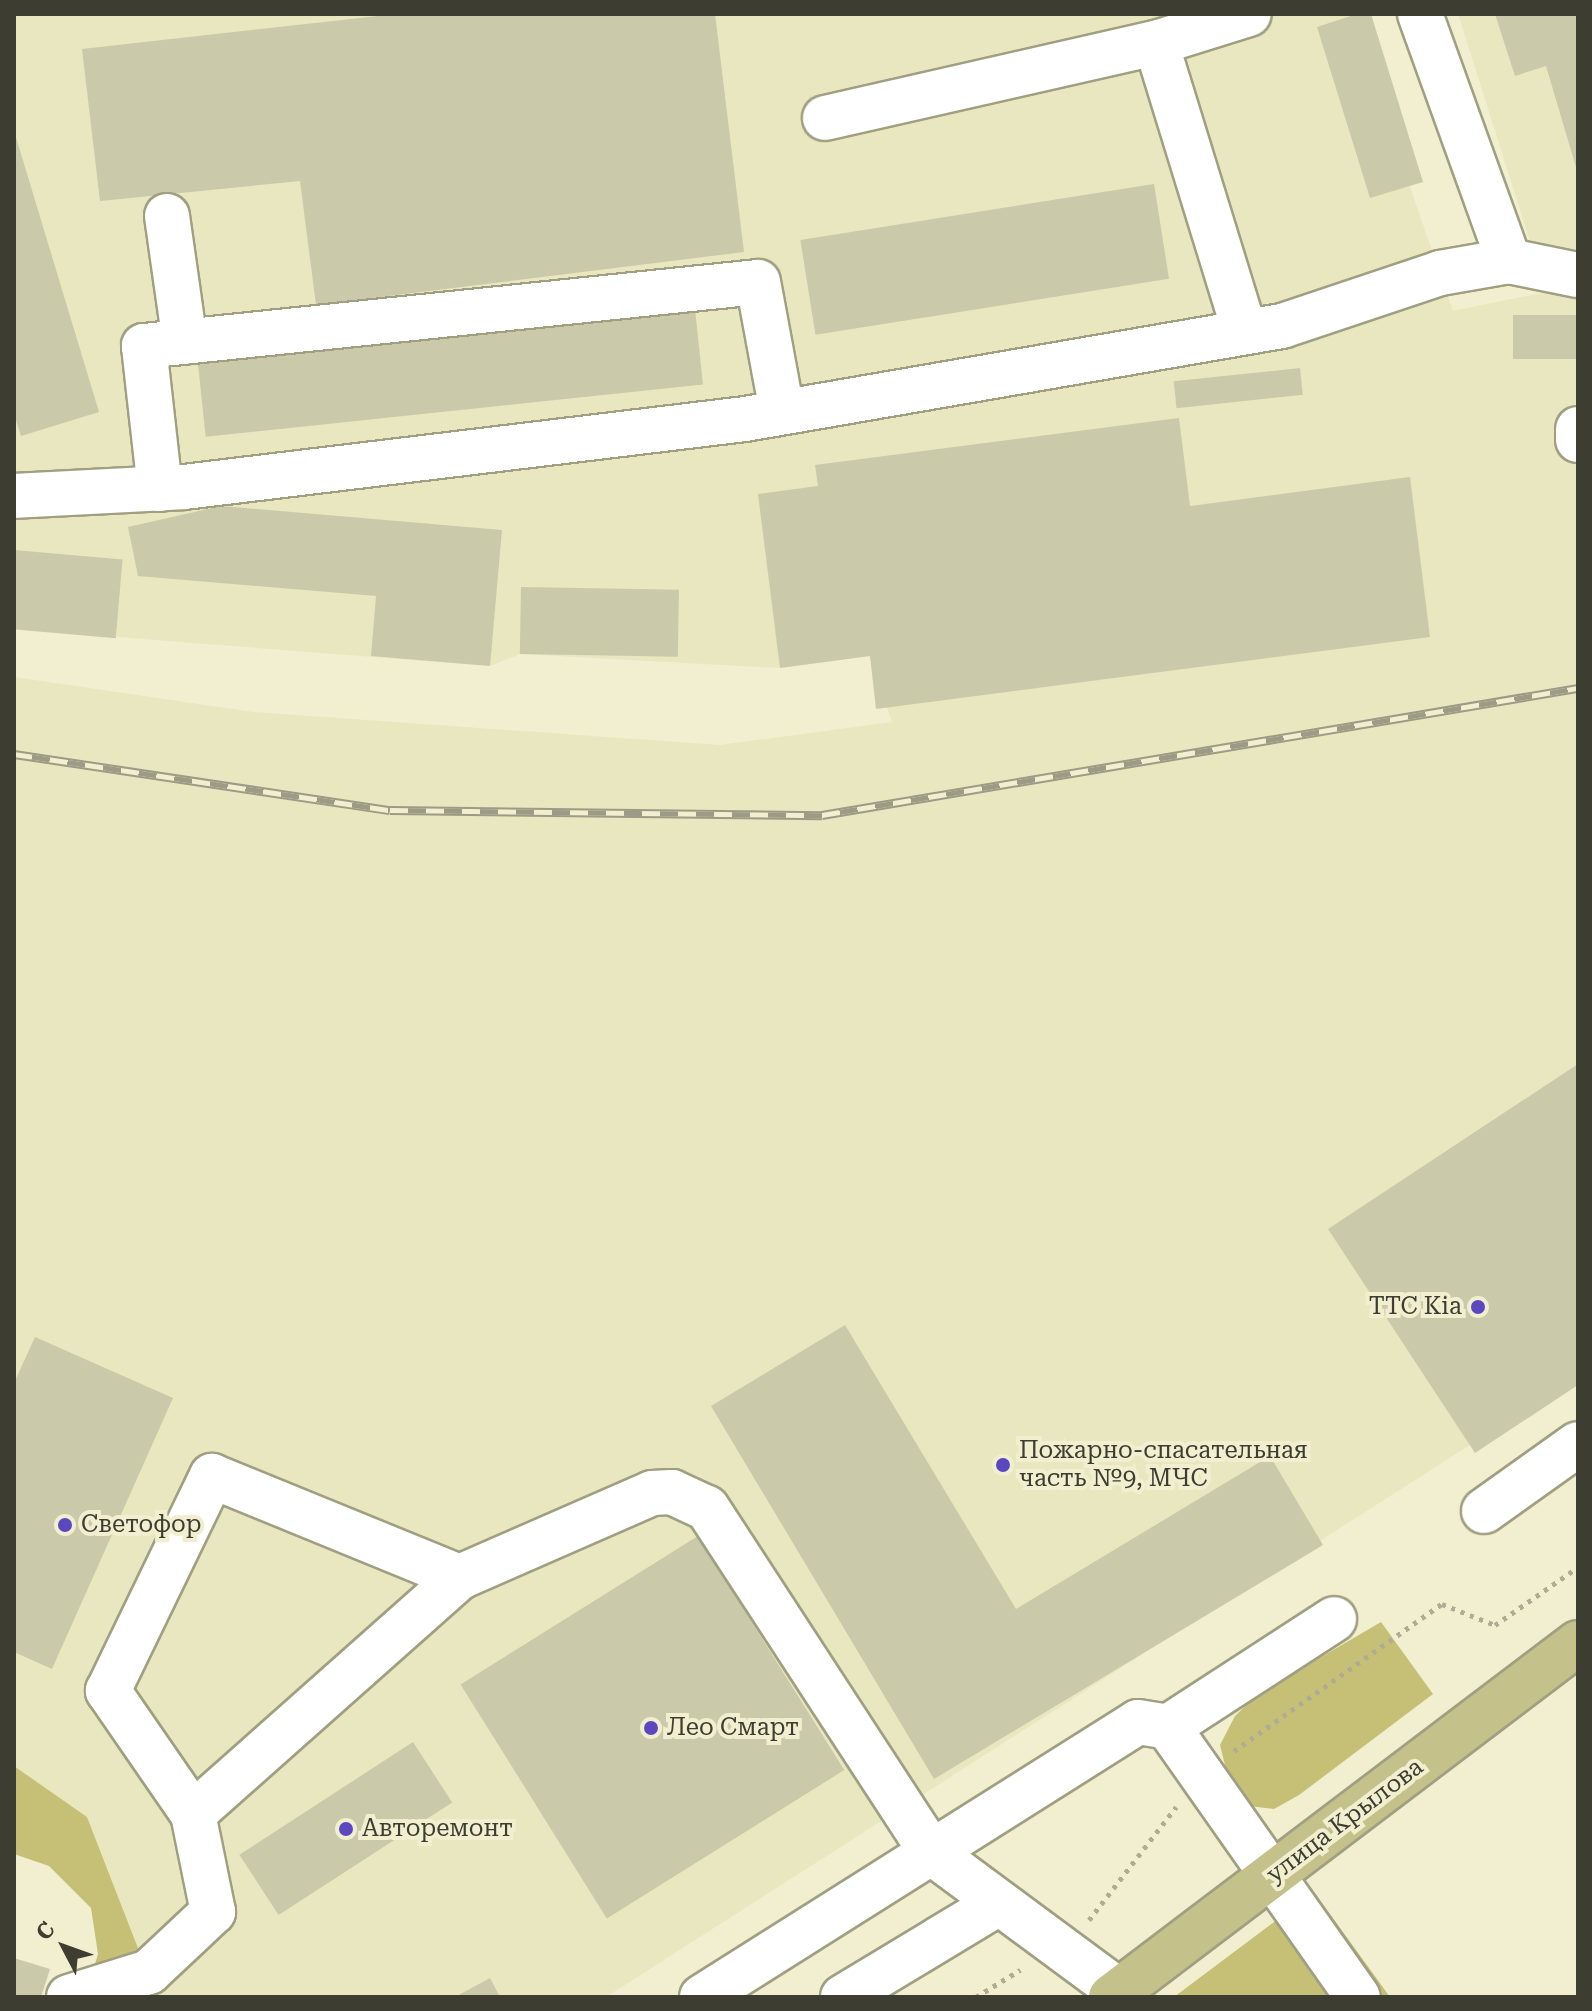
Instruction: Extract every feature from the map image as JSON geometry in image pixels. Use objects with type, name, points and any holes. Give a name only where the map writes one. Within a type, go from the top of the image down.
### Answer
[{"type":"main road","name":"улица Крылова","points":[[1115,1994],[1578,1643]]},
{"type":"street","points":[[825,118],[1156,43],[1249,14]]},
{"type":"street","points":[[1420,14],[1509,261]]},
{"type":"street","points":[[1156,43],[1245,332]]},
{"type":"street","points":[[167,216],[185,342]]},
{"type":"street","points":[[14,496],[160,489],[782,412],[1245,332],[1440,273],[1509,261],[1578,275]]},
{"type":"street","points":[[160,489],[144,346],[758,282],[782,412]]},
{"type":"street","points":[[1578,429],[1578,440]]},
{"type":"street","points":[[1484,1511],[1578,1444]]},
{"type":"street","points":[[69,1997],[149,1972],[213,1912],[193,1814],[108,1691],[212,1476],[460,1577]]},
{"type":"street","points":[[193,1814],[460,1577],[652,1493],[672,1492],[707,1508],[931,1852],[1115,1994]]},
{"type":"street","points":[[702,1997],[1138,1722],[1168,1727],[1334,1619]]},
{"type":"street","points":[[1168,1727],[1275,1874],[1358,1997]]},
{"type":"street","points":[[843,1997],[999,1903]]},
{"type":"path","points":[[1442,1604],[1495,1625],[1578,1567]]},
{"type":"shaded area","points":[[14,14],[1350,14],[1453,311],[1546,292],[1458,14],[1578,14],[1578,1376],[606,1997],[157,1997],[87,1817],[14,1766],[14,677],[253,712],[720,745],[892,722],[869,656],[780,668],[520,654],[490,666],[14,629]]},
{"type":"shaded area","points":[[1381,1622],[1433,1694],[1299,1795],[1274,1809],[1249,1806],[1227,1773],[1220,1745],[1235,1716],[1258,1694]]},
{"type":"shaded area","points":[[14,1766],[87,1817],[157,1997],[85,1997],[98,1954],[91,1908],[49,1866],[14,1854]]},
{"type":"shaded area","points":[[1314,1892],[1390,1997],[1174,1997]]},
{"type":"building","points":[[396,14],[715,14],[744,252],[316,305],[300,181],[100,201],[82,49]]},
{"type":"building","points":[[1357,14],[1371,14],[1423,182],[1370,198],[1317,27]]},
{"type":"building","points":[[1495,14],[1578,14],[1578,174],[1546,66],[1515,76]]},
{"type":"building","points":[[15,134],[99,412],[21,436],[14,414]]},
{"type":"building","points":[[1154,184],[1169,279],[815,335],[800,240]]},
{"type":"building","points":[[695,309],[703,385],[206,437],[198,361]]},
{"type":"building","points":[[1513,315],[1578,315],[1578,359],[1513,359]]},
{"type":"building","points":[[1300,368],[1303,395],[1177,408],[1174,381]]},
{"type":"building","points":[[1179,418],[1190,506],[1410,477],[1430,637],[876,709],[870,656],[780,668],[758,494],[818,486],[815,465]]},
{"type":"building","points":[[221,506],[502,530],[490,666],[371,656],[376,596],[138,576],[128,527]]},
{"type":"building","points":[[14,550],[123,559],[116,638],[14,629]]},
{"type":"building","points":[[521,587],[679,590],[678,657],[520,654]]},
{"type":"building","name":"ТТС Kia","points":[[1578,1064],[1578,1385],[1475,1453],[1328,1229]]},
{"type":"building","points":[[845,1325],[1016,1609],[1270,1456],[1323,1545],[934,1779],[711,1406]]},
{"type":"building","name":"Светофор","points":[[35,1337],[173,1398],[52,1669],[14,1652],[14,1383]]},
{"type":"building","name":"Лео Смарт","points":[[698,1536],[844,1770],[607,1918],[461,1684]]},
{"type":"building","name":"Авторемонт","points":[[413,1742],[452,1802],[279,1915],[239,1855]]},
{"type":"building","points":[[14,1958],[50,1969],[41,1997],[14,1997]]},
{"type":"building","points":[[490,1978],[500,1997],[455,1997]]},
{"type":"railway","points":[[14,754],[390,810],[822,815],[1578,688]]},
{"type":"place","name":"ТТС Kia","points":[[1478,1307]]},
{"type":"place","name":"Пожарно-спасательная часть №9, МЧС","points":[[1003,1465]]},
{"type":"place","name":"Светофор","points":[[65,1525]]},
{"type":"place","name":"Лео Смарт","points":[[651,1728]]},
{"type":"place","name":"Авторемонт","points":[[346,1829]]}]
